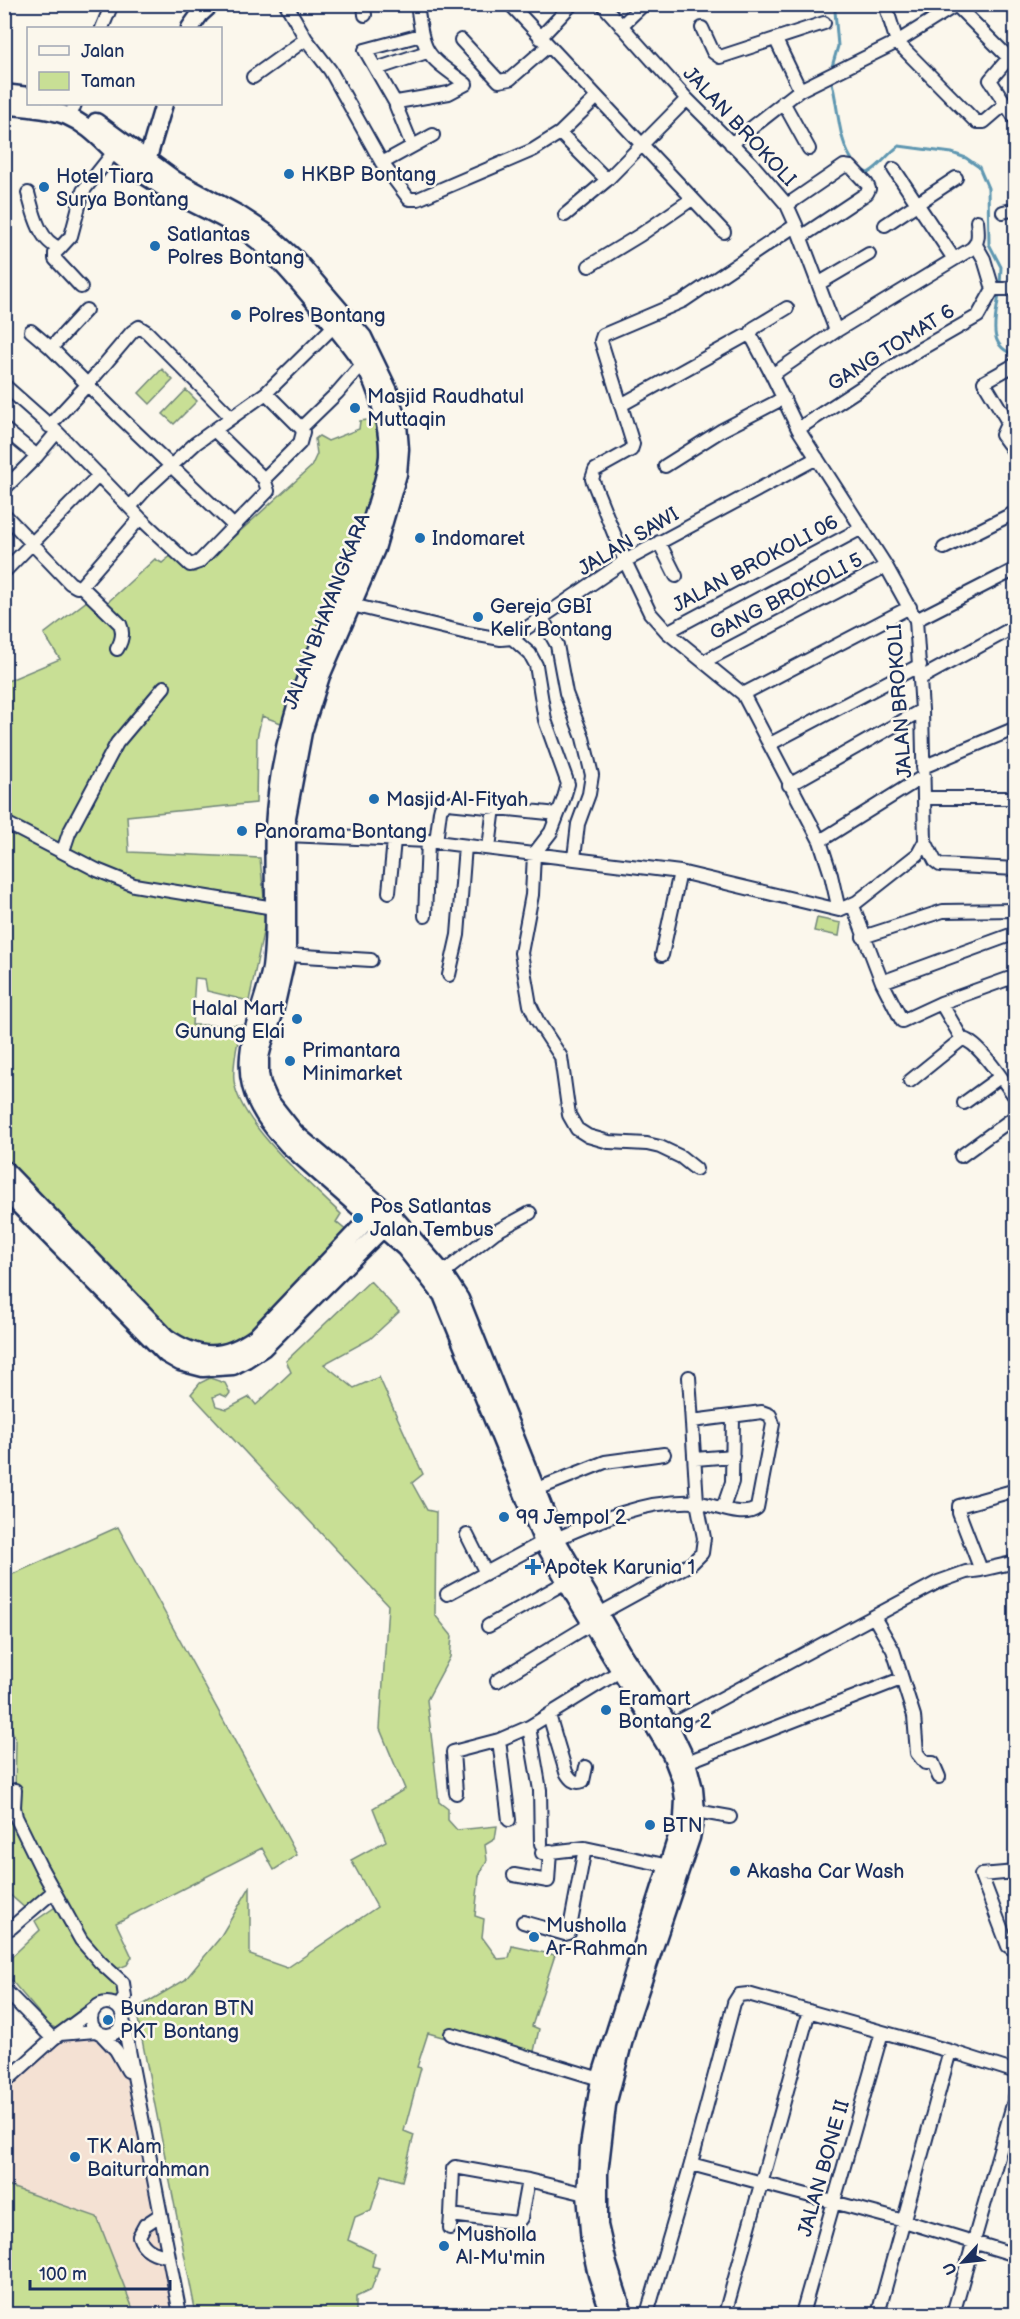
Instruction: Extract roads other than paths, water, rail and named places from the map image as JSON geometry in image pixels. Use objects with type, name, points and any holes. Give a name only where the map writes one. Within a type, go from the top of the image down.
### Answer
[{"type":"main road","points":[[191,27],[211,4]]},
{"type":"main road","points":[[4,93],[27,96]]},
{"type":"main road","points":[[4,105],[56,112],[70,117],[90,129],[114,152],[143,166]]},
{"type":"main road","points":[[69,105],[96,122],[143,166]]},
{"type":"main road","points":[[143,166],[164,105]]},
{"type":"main road","name":"JALAN BHAYANGKARA","points":[[143,166],[238,213],[267,233],[296,259],[320,298],[339,321],[365,366],[378,398],[384,422],[388,456],[374,514],[369,547]]},
{"type":"main road","name":"JALAN BHAYANGKARA","points":[[339,321],[363,337],[389,391],[398,424],[400,449],[398,474],[357,577],[302,688],[289,731],[274,830],[274,944],[270,974],[253,1031],[248,1060],[254,1097],[261,1113],[288,1145],[381,1218]]},
{"type":"main road","name":"JALAN BHAYANGKARA","points":[[357,577],[352,605],[321,676],[303,732],[293,774],[286,835],[287,954],[273,1017],[260,1057],[262,1084],[269,1100],[296,1134],[381,1218]]},
{"type":"main road","points":[[4,1169],[166,1337],[193,1353],[230,1352],[256,1337],[381,1218]]},
{"type":"main road","points":[[4,1190],[166,1354],[180,1362],[203,1368],[233,1366],[262,1348],[381,1218]]},
{"type":"main road","points":[[381,1218],[443,1273],[460,1299],[474,1332],[514,1453],[535,1490],[549,1540],[595,1619],[620,1671],[671,1754],[681,1780],[684,1799],[683,1818],[600,2079],[598,2126],[586,2194],[590,2243],[597,2275],[610,2314]]},
{"type":"main road","points":[[381,1218],[442,1295],[514,1453],[566,1582],[595,1619],[670,1726],[687,1762],[694,1789],[696,1811],[691,1838],[627,2028],[598,2126]]},
{"type":"main road","points":[[595,2147],[599,2225],[608,2264],[624,2314]]},
{"type":"street","points":[[102,27],[112,4]]},
{"type":"street","points":[[286,4],[306,39],[330,70],[382,163],[406,197],[413,200],[514,160],[533,150],[560,133],[596,98]]},
{"type":"street","points":[[396,104],[398,101],[448,93],[466,84],[427,52],[421,35],[417,4]]},
{"type":"street","points":[[510,4],[640,146],[724,232]]},
{"type":"street","points":[[461,40],[503,82],[510,79],[544,42],[572,4]]},
{"type":"street","name":"JALAN BROKOLI","points":[[602,4],[687,99],[751,163],[787,205],[836,330]]},
{"type":"street","points":[[621,26],[644,4]]},
{"type":"street","points":[[885,4],[897,42],[977,122],[984,122],[1005,104]]},
{"type":"street","points":[[731,144],[800,90],[897,42],[950,7],[1008,57],[1008,60],[990,80],[1016,120]]},
{"type":"street","points":[[702,28],[717,57],[824,23]]},
{"type":"street","points":[[412,145],[396,104],[365,52],[367,49],[421,35]]},
{"type":"street","points":[[253,77],[306,39]]},
{"type":"street","points":[[776,40],[800,90]]},
{"type":"street","points":[[376,69],[427,52]]},
{"type":"street","points":[[566,215],[607,180],[687,99]]},
{"type":"street","points":[[783,102],[809,149]]},
{"type":"street","points":[[560,133],[607,180]]},
{"type":"street","points":[[382,163],[433,135]]},
{"type":"street","points":[[81,287],[55,259],[55,253],[71,236],[83,191],[114,152]]},
{"type":"street","points":[[787,205],[844,166],[851,167],[867,184],[869,189],[867,193],[801,237]]},
{"type":"street","points":[[894,169],[954,259]]},
{"type":"street","points":[[885,225],[956,178]]},
{"type":"street","points":[[28,193],[34,217],[41,231],[55,247],[60,248]]},
{"type":"street","points":[[589,266],[640,235],[692,199]]},
{"type":"street","points":[[977,221],[976,245],[997,289],[1016,287]]},
{"type":"street","points":[[796,225],[683,301],[603,335],[601,341],[633,446],[631,450],[595,470],[592,479],[625,561],[650,613],[667,632],[743,694],[820,841],[839,910]]},
{"type":"street","points":[[772,375],[836,330],[976,245]]},
{"type":"street","points":[[818,284],[869,254]]},
{"type":"street","name":"GANG TOMAT 6","points":[[798,429],[917,351],[978,316],[997,289]]},
{"type":"street","points":[[621,405],[745,336],[749,336],[754,328],[787,308]]},
{"type":"street","points":[[51,348],[86,310]]},
{"type":"street","points":[[130,507],[196,443],[266,393],[339,321]]},
{"type":"street","points":[[4,489],[37,456],[53,429],[88,384],[132,332],[139,327],[147,332],[231,417]]},
{"type":"street","points":[[31,331],[234,526]]},
{"type":"street","name":"JALAN BROKOLI","points":[[749,336],[753,339],[772,375],[798,429],[886,566],[916,620],[921,678],[925,841]]},
{"type":"street","points":[[1016,364],[984,381],[1007,421],[1002,435],[1016,454]]},
{"type":"street","points":[[301,428],[357,370],[365,366]]},
{"type":"street","points":[[4,385],[53,429],[190,566],[199,562],[268,491],[264,479],[215,431]]},
{"type":"street","points":[[264,479],[300,443],[303,432],[266,393]]},
{"type":"street","points":[[665,466],[722,430],[784,398]]},
{"type":"street","points":[[4,429],[37,456]]},
{"type":"street","name":"JALAN SAWI","points":[[514,636],[625,561],[817,458]]},
{"type":"street","points":[[4,572],[99,475]]},
{"type":"street","points":[[944,548],[1016,512]]},
{"type":"street","points":[[4,514],[70,583],[77,587],[81,586],[120,624],[123,629],[117,649]]},
{"type":"street","points":[[81,586],[140,518]]},
{"type":"street","name":"JALAN BROKOLI 06","points":[[667,632],[862,528]]},
{"type":"street","points":[[659,542],[675,576]]},
{"type":"street","name":"GANG BROKOLI 5","points":[[705,661],[886,566]]},
{"type":"street","points":[[916,620],[1016,569]]},
{"type":"street","points":[[352,605],[467,633],[501,639],[514,636],[530,654],[536,665],[545,720],[567,779],[564,801],[551,832],[534,854],[532,895],[521,945],[528,999],[534,1014],[561,1057],[567,1106],[571,1120],[577,1128],[588,1136],[609,1142],[654,1145],[671,1151],[696,1168]]},
{"type":"street","points":[[743,694],[910,607]]},
{"type":"street","points":[[538,621],[557,645],[566,693],[586,746],[592,775],[589,794],[578,824],[570,857]]},
{"type":"street","points":[[921,678],[1016,626]]},
{"type":"street","points":[[770,744],[920,665]]},
{"type":"street","points":[[63,851],[69,833],[117,743],[164,687]]},
{"type":"street","points":[[789,785],[922,710]]},
{"type":"street","points":[[820,841],[923,771],[1016,728]]},
{"type":"street","points":[[925,798],[1016,798]]},
{"type":"street","points":[[425,916],[432,842],[440,811],[444,805],[452,803],[558,814]]},
{"type":"street","points":[[489,848],[494,807]]},
{"type":"street","points":[[4,822],[98,870],[134,885],[274,908]]},
{"type":"street","points":[[286,835],[432,842],[570,857],[680,872],[839,910],[852,906],[918,854],[925,841]]},
{"type":"street","points":[[389,892],[394,840]]},
{"type":"street","points":[[925,841],[935,861],[940,864],[1016,869]]},
{"type":"street","points":[[448,975],[458,935],[465,846]]},
{"type":"street","points":[[662,955],[680,872]]},
{"type":"street","points":[[852,906],[882,982],[902,1022],[941,1003],[1016,976]]},
{"type":"street","points":[[863,937],[943,910],[1016,910]]},
{"type":"street","points":[[882,982],[1016,933]]},
{"type":"street","points":[[287,954],[371,960]]},
{"type":"street","points":[[941,1003],[962,1039],[971,1042],[1016,1098]]},
{"type":"street","points":[[910,1081],[962,1039]]},
{"type":"street","points":[[964,1103],[1000,1077]]},
{"type":"street","points":[[961,1156],[1016,1116]]},
{"type":"street","points":[[443,1273],[495,1232],[530,1213]]},
{"type":"street","points":[[497,1681],[595,1619],[699,1558],[704,1539],[697,1502],[689,1377]]},
{"type":"street","points":[[447,1594],[549,1540],[598,1521],[656,1504],[697,1502],[745,1514],[757,1508],[773,1424],[770,1415],[762,1412],[692,1421]]},
{"type":"street","points":[[723,1508],[732,1482],[733,1416]]},
{"type":"street","points":[[535,1490],[605,1462],[664,1454]]},
{"type":"street","points":[[695,1459],[733,1456]]},
{"type":"street","points":[[981,1570],[959,1513],[959,1506],[1016,1490]]},
{"type":"street","points":[[467,1534],[486,1573]]},
{"type":"street","points":[[670,1726],[938,1582],[966,1572],[1016,1562]]},
{"type":"street","points":[[488,1626],[566,1582]]},
{"type":"street","points":[[874,1617],[893,1650],[914,1716],[917,1753],[925,1763],[933,1763],[939,1777]]},
{"type":"street","points":[[456,1793],[453,1752],[500,1740],[529,1727],[620,1671]]},
{"type":"street","points":[[687,1762],[901,1679]]},
{"type":"street","points":[[549,1715],[566,1772],[571,1780],[583,1781],[586,1767]]},
{"type":"street","points":[[514,1875],[548,1881],[540,1790],[529,1727]]},
{"type":"street","points":[[500,1740],[509,1820]]},
{"type":"street","points":[[4,1989],[57,2037],[98,2032],[113,2034],[122,2025],[120,2013],[125,1996],[123,1983],[89,1951],[54,1892],[16,1817],[15,1790]]},
{"type":"street","points":[[696,1811],[730,1817]]},
{"type":"street","points":[[523,1922],[565,1934],[569,1933],[585,1848]]},
{"type":"street","points":[[544,1849],[585,1848],[669,1866]]},
{"type":"street","points":[[1016,1872],[981,1875],[1005,1940],[1008,1946],[1016,1951]]},
{"type":"street","points":[[11,1928],[54,1892]]},
{"type":"street","points":[[647,2314],[736,1998],[748,1994],[950,2050],[1016,2072]]},
{"type":"street","points":[[4,2084],[57,2037],[95,2008],[106,2003],[120,2013],[180,2314]]},
{"type":"street","points":[[95,2008],[90,2019],[98,2032],[116,2050],[133,2080]]},
{"type":"street","points":[[725,2314],[809,2011]]},
{"type":"street","name":"JALAN BONE II","points":[[802,2314],[882,2032]]},
{"type":"street","points":[[451,2034],[600,2079]]},
{"type":"street","points":[[878,2314],[950,2050]]},
{"type":"street","points":[[953,2314],[1011,2126],[1016,2094]]},
{"type":"street","points":[[691,2164],[904,2221],[1016,2255]]},
{"type":"street","points":[[450,2229],[453,2169],[455,2167],[528,2180],[586,2194]]},
{"type":"street","points":[[451,2215],[517,2223],[528,2180]]},
{"type":"street","points":[[160,2215],[145,2225],[139,2236],[145,2247],[158,2255],[168,2256]]},
{"type":"waterway","points":[[831,70],[838,46],[835,11],[837,4]]},
{"type":"waterway","points":[[831,79],[842,135],[855,164]]},
{"type":"waterway","points":[[859,169],[868,173],[899,146],[952,153],[966,158],[979,167],[988,188],[989,244],[1001,267],[1000,287]]},
{"type":"waterway","points":[[999,293],[995,321],[996,338],[1006,351],[1016,355]]},
{"type":"place","name":"HKBP Bontang","points":[[289,174]]},
{"type":"place","name":"Hotel Tiara Surya Bontang","points":[[44,187]]},
{"type":"place","name":"Satlantas Polres Bontang","points":[[155,246]]},
{"type":"place","name":"Polres Bontang","points":[[236,315]]},
{"type":"place","name":"Masjid Raudhatul Muttaqin","points":[[355,408]]},
{"type":"place","name":"Indomaret","points":[[420,538]]},
{"type":"place","name":"Gereja GBI Kelir Bontang","points":[[478,617]]},
{"type":"place","name":"Masjid Al-Fityah","points":[[374,799]]},
{"type":"place","name":"Panorama Bontang","points":[[242,831]]},
{"type":"place","name":"Halal Mart Gunung Elai","points":[[297,1019]]},
{"type":"place","name":"Primantara Minimarket","points":[[290,1061]]},
{"type":"place","name":"Pos Satlantas Jalan Tembus","points":[[358,1218]]},
{"type":"place","name":"99 Jempol 2","points":[[504,1517]]},
{"type":"place","name":"Apotek Karunia 1","points":[[533,1567]]},
{"type":"place","name":"Eramart Bontang 2","points":[[606,1710]]},
{"type":"place","name":"BTN","points":[[650,1825]]},
{"type":"place","name":"Akasha Car Wash","points":[[735,1871]]},
{"type":"place","name":"Musholla Ar-Rahman","points":[[534,1937]]},
{"type":"place","name":"Bundaran BTN PKT Bontang","points":[[108,2020]]},
{"type":"place","name":"TK Alam Baiturrahman","points":[[75,2157]]},
{"type":"place","name":"Musholla Al-Mu'min","points":[[444,2246]]}]
